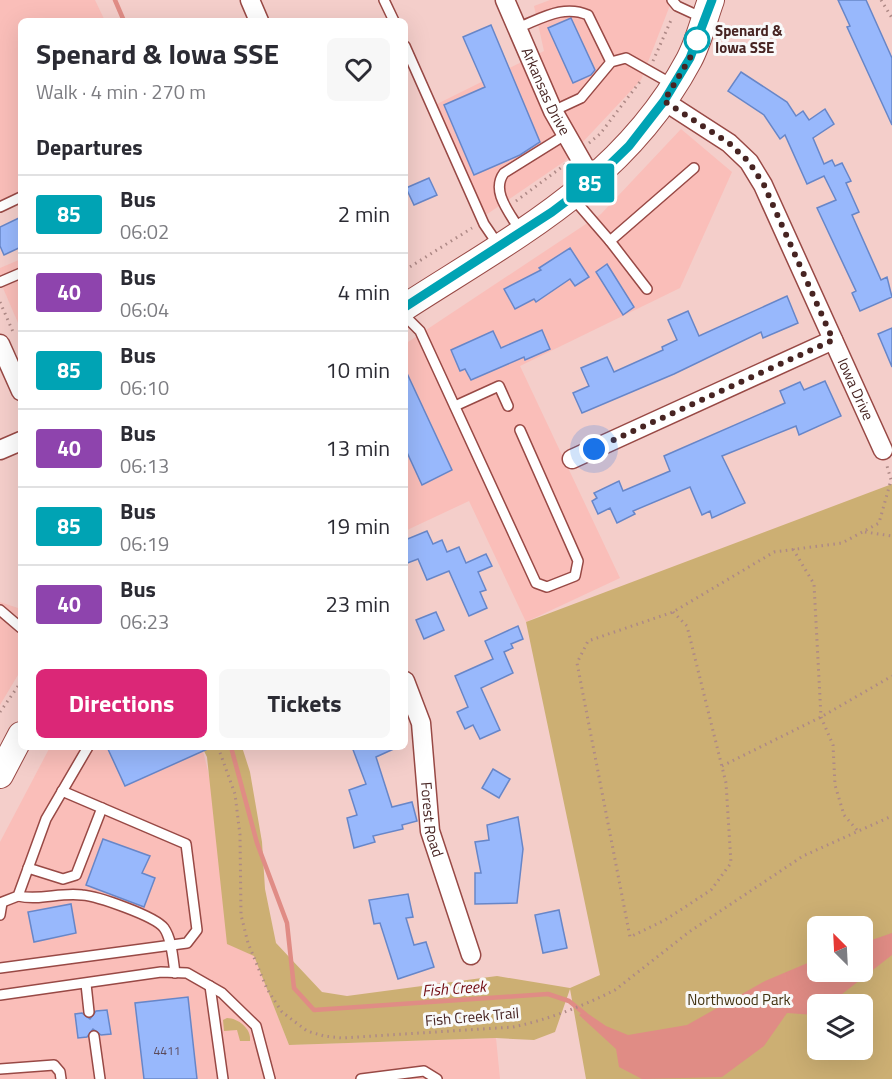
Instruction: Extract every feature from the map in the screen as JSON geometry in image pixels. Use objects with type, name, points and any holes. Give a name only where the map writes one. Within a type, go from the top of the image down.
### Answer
[{"type":"main road","points":[[408,305],[572,197],[593,181],[629,146],[669,93],[690,58],[708,9]]},
{"type":"main road","points":[[0,775],[18,741]]},
{"type":"street","points":[[250,0],[258,18]]},
{"type":"street","name":"Arkansas Drive","points":[[505,0],[553,111],[593,181]]},
{"type":"street","name":"Iowa Drive","points":[[669,93],[749,162],[764,185],[883,450]]},
{"type":"street","points":[[572,459],[833,340]]},
{"type":"street","points":[[8,342],[18,380]]},
{"type":"street","points":[[0,450],[18,442]]},
{"type":"street","name":"Forest Road","points":[[408,689],[421,723],[430,831],[471,955]]},
{"type":"street","points":[[0,759],[18,739]]},
{"type":"lane","points":[[384,0],[393,18]]},
{"type":"lane","points":[[672,0],[676,6],[708,9]]},
{"type":"lane","points":[[517,28],[561,10],[575,9],[588,15],[611,62]]},
{"type":"lane","points":[[408,53],[484,224],[499,246]]},
{"type":"lane","points":[[553,111],[581,98],[611,62],[626,58],[669,93]]},
{"type":"lane","points":[[521,232],[497,189],[498,181],[504,173],[565,135]]},
{"type":"lane","points":[[610,241],[694,168]]},
{"type":"lane","points":[[572,197],[647,289]]},
{"type":"lane","points":[[0,207],[18,198]]},
{"type":"lane","points":[[0,282],[18,274]]},
{"type":"lane","points":[[408,319],[420,331],[536,583],[547,587],[575,576],[578,561],[520,430]]},
{"type":"lane","points":[[455,406],[499,386],[508,406]]},
{"type":"lane","points":[[0,610],[18,625]]},
{"type":"lane","points":[[18,896],[46,819],[86,750]]},
{"type":"lane","points":[[0,968],[187,944],[197,930],[186,844],[62,791]]},
{"type":"lane","points":[[28,868],[63,879],[76,875],[102,808]]},
{"type":"lane","points":[[0,915],[1,903],[18,896],[34,900],[61,894],[84,895],[145,916],[164,927],[175,973]]},
{"type":"lane","points":[[0,995],[161,972],[187,973],[222,993],[256,1026],[270,1079]]},
{"type":"lane","points":[[86,984],[89,1012]]},
{"type":"lane","points":[[210,986],[223,1079]]},
{"type":"lane","points":[[94,1036],[100,1079]]},
{"type":"lane","points":[[0,1070],[54,1065],[60,1072],[61,1079]]},
{"type":"lane","points":[[361,1079],[424,1071],[437,1079]]},
{"type":"path","points":[[881,0],[892,18]]},
{"type":"path","points":[[0,302],[8,342]]},
{"type":"path","points":[[673,612],[687,626],[726,783],[731,863],[711,890],[665,920],[630,936],[577,663],[588,641],[673,612],[774,552],[842,543],[879,523],[891,480],[883,450]]},
{"type":"path","points":[[863,532],[892,536]]},
{"type":"path","points":[[793,549],[814,584],[821,717],[833,745],[835,785],[844,815],[857,830]]},
{"type":"path","points":[[722,766],[821,717],[892,676]]},
{"type":"path","points":[[0,712],[18,686]]},
{"type":"path","name":"Fish Creek Trail","points":[[219,750],[235,794],[240,835],[239,894],[248,943],[273,1001],[294,1022],[324,1036],[342,1038],[513,1028],[602,997],[615,990],[732,902],[803,856],[892,816]]},
{"type":"shaded area","points":[[0,0],[95,0],[104,18],[18,18],[18,198],[0,206]]},
{"type":"shaded area","points":[[550,0],[672,0],[641,80],[565,161],[480,219],[427,109],[544,51],[534,6]]},
{"type":"shaded area","points":[[681,129],[732,172],[680,288],[520,366],[620,578],[526,622],[469,501],[408,530],[408,342],[601,214]]},
{"type":"shaded area","points":[[18,260],[18,323],[0,281],[0,268]]},
{"type":"shaded area","points":[[0,602],[18,608],[18,675],[0,705]]},
{"type":"shaded area","points":[[48,750],[203,750],[254,956],[289,1045],[496,1038],[500,1079],[0,1079],[0,842]]},
{"type":"shaded area","points":[[892,933],[892,955],[873,970],[873,940]]},
{"type":"shaded area","points":[[807,963],[807,982],[857,982],[842,994],[807,994],[807,1014],[787,1013],[764,1046],[722,1077],[642,1079],[619,1067],[616,1049],[579,1015],[584,1011],[606,1026],[628,1035],[687,1025],[765,981]]},
{"type":"green space","name":"Northwood Park","points":[[892,484],[892,1079],[586,1079],[570,989],[555,1032],[534,1040],[496,1038],[289,1045],[254,956],[227,944],[207,757],[204,750],[243,750],[250,772],[262,842],[265,889],[276,943],[322,992],[347,996],[497,976],[570,988],[600,975],[526,622]]},
{"type":"green space","points":[[227,1018],[236,1020],[247,1028],[250,1041],[240,1041],[237,1030],[224,1031],[223,1020]]},
{"type":"building","points":[[838,0],[866,0],[892,58],[892,125],[847,27],[850,26]]},
{"type":"building","points":[[571,18],[595,70],[591,75],[573,83],[548,28]]},
{"type":"building","points":[[491,25],[540,142],[520,155],[474,175],[444,105],[485,87],[463,37]]},
{"type":"building","points":[[741,72],[787,102],[796,116],[803,111],[809,120],[825,109],[834,124],[813,138],[824,164],[832,160],[835,166],[842,163],[851,181],[846,183],[859,212],[852,215],[881,280],[887,277],[892,297],[860,311],[852,293],[856,291],[817,208],[836,200],[824,176],[807,184],[785,135],[780,139],[764,115],[728,91]]},
{"type":"building","points":[[429,178],[437,195],[414,205],[408,187]]},
{"type":"building","points":[[18,218],[18,248],[4,255],[0,246],[0,227]]},
{"type":"building","points":[[570,248],[589,277],[575,286],[570,279],[536,302],[534,299],[515,309],[504,289],[541,270],[539,268]]},
{"type":"building","points":[[607,264],[634,307],[623,315],[596,272]]},
{"type":"building","points":[[787,296],[798,323],[763,338],[761,332],[674,374],[582,413],[573,393],[589,386],[581,368],[607,357],[614,372],[663,350],[662,347],[677,340],[668,320],[688,311],[699,336]]},
{"type":"building","points":[[892,328],[892,367],[878,334]]},
{"type":"building","points":[[542,330],[550,349],[525,360],[524,357],[471,380],[465,369],[460,371],[451,350],[493,331],[501,348]]},
{"type":"building","points":[[408,375],[452,470],[422,485],[408,455]]},
{"type":"building","points":[[825,381],[841,416],[799,435],[796,426],[722,456],[745,503],[712,518],[710,511],[702,515],[690,487],[633,511],[635,514],[617,523],[610,508],[598,514],[592,501],[597,498],[594,493],[619,481],[623,491],[670,471],[664,456],[785,403],[780,391],[800,382],[804,390]]},
{"type":"building","points":[[427,531],[433,544],[442,540],[447,552],[459,547],[466,563],[486,554],[492,566],[478,572],[486,590],[480,592],[487,608],[469,616],[449,571],[427,580],[418,559],[408,563],[408,539]]},
{"type":"building","points":[[436,612],[444,630],[424,639],[416,620]]},
{"type":"building","points":[[518,626],[523,639],[511,644],[513,648],[504,652],[513,673],[481,688],[500,730],[480,739],[473,725],[465,729],[457,712],[468,707],[455,676],[493,659],[485,641]]},
{"type":"building","points":[[108,750],[205,750],[125,786]]},
{"type":"building","points":[[353,750],[391,750],[376,757],[392,807],[412,802],[417,821],[402,825],[403,829],[373,836],[375,842],[354,848],[347,818],[357,815],[349,790],[366,784]]},
{"type":"building","points":[[493,769],[510,779],[499,798],[482,788]]},
{"type":"building","points":[[518,817],[523,849],[517,903],[475,904],[475,873],[481,873],[475,842],[489,840],[487,825]]},
{"type":"building","points":[[103,839],[150,856],[142,873],[155,878],[144,907],[86,885]]},
{"type":"building","points":[[408,894],[413,917],[406,918],[414,945],[426,942],[434,967],[398,979],[380,923],[374,924],[369,900]]},
{"type":"building","points":[[71,904],[76,933],[34,942],[28,912]]},
{"type":"building","points":[[559,910],[567,948],[543,953],[535,915]]},
{"type":"building","points":[[188,997],[197,1079],[144,1079],[135,1003]]},
{"type":"building","points":[[107,1010],[111,1034],[101,1035],[93,1029],[87,1037],[78,1038],[75,1014],[82,1013],[90,1019],[96,1011]]},
{"type":"waterway","name":"Fish Creek","points":[[115,0],[123,18]]},
{"type":"waterway","name":"Fish Creek","points":[[232,750],[257,843],[287,923],[294,988],[314,1010],[548,994],[569,1001],[585,1014]]},
{"type":"bus line","name":"85","points":[[408,305],[552,212],[593,181],[629,146],[664,101],[690,58],[712,0]]},
{"type":"place","name":"Spenard & Iowa SSE","points":[[697,40]]},
{"type":"route","points":[[594,449],[833,340],[764,185],[749,162],[729,143],[664,101],[690,58],[697,40]]}]
